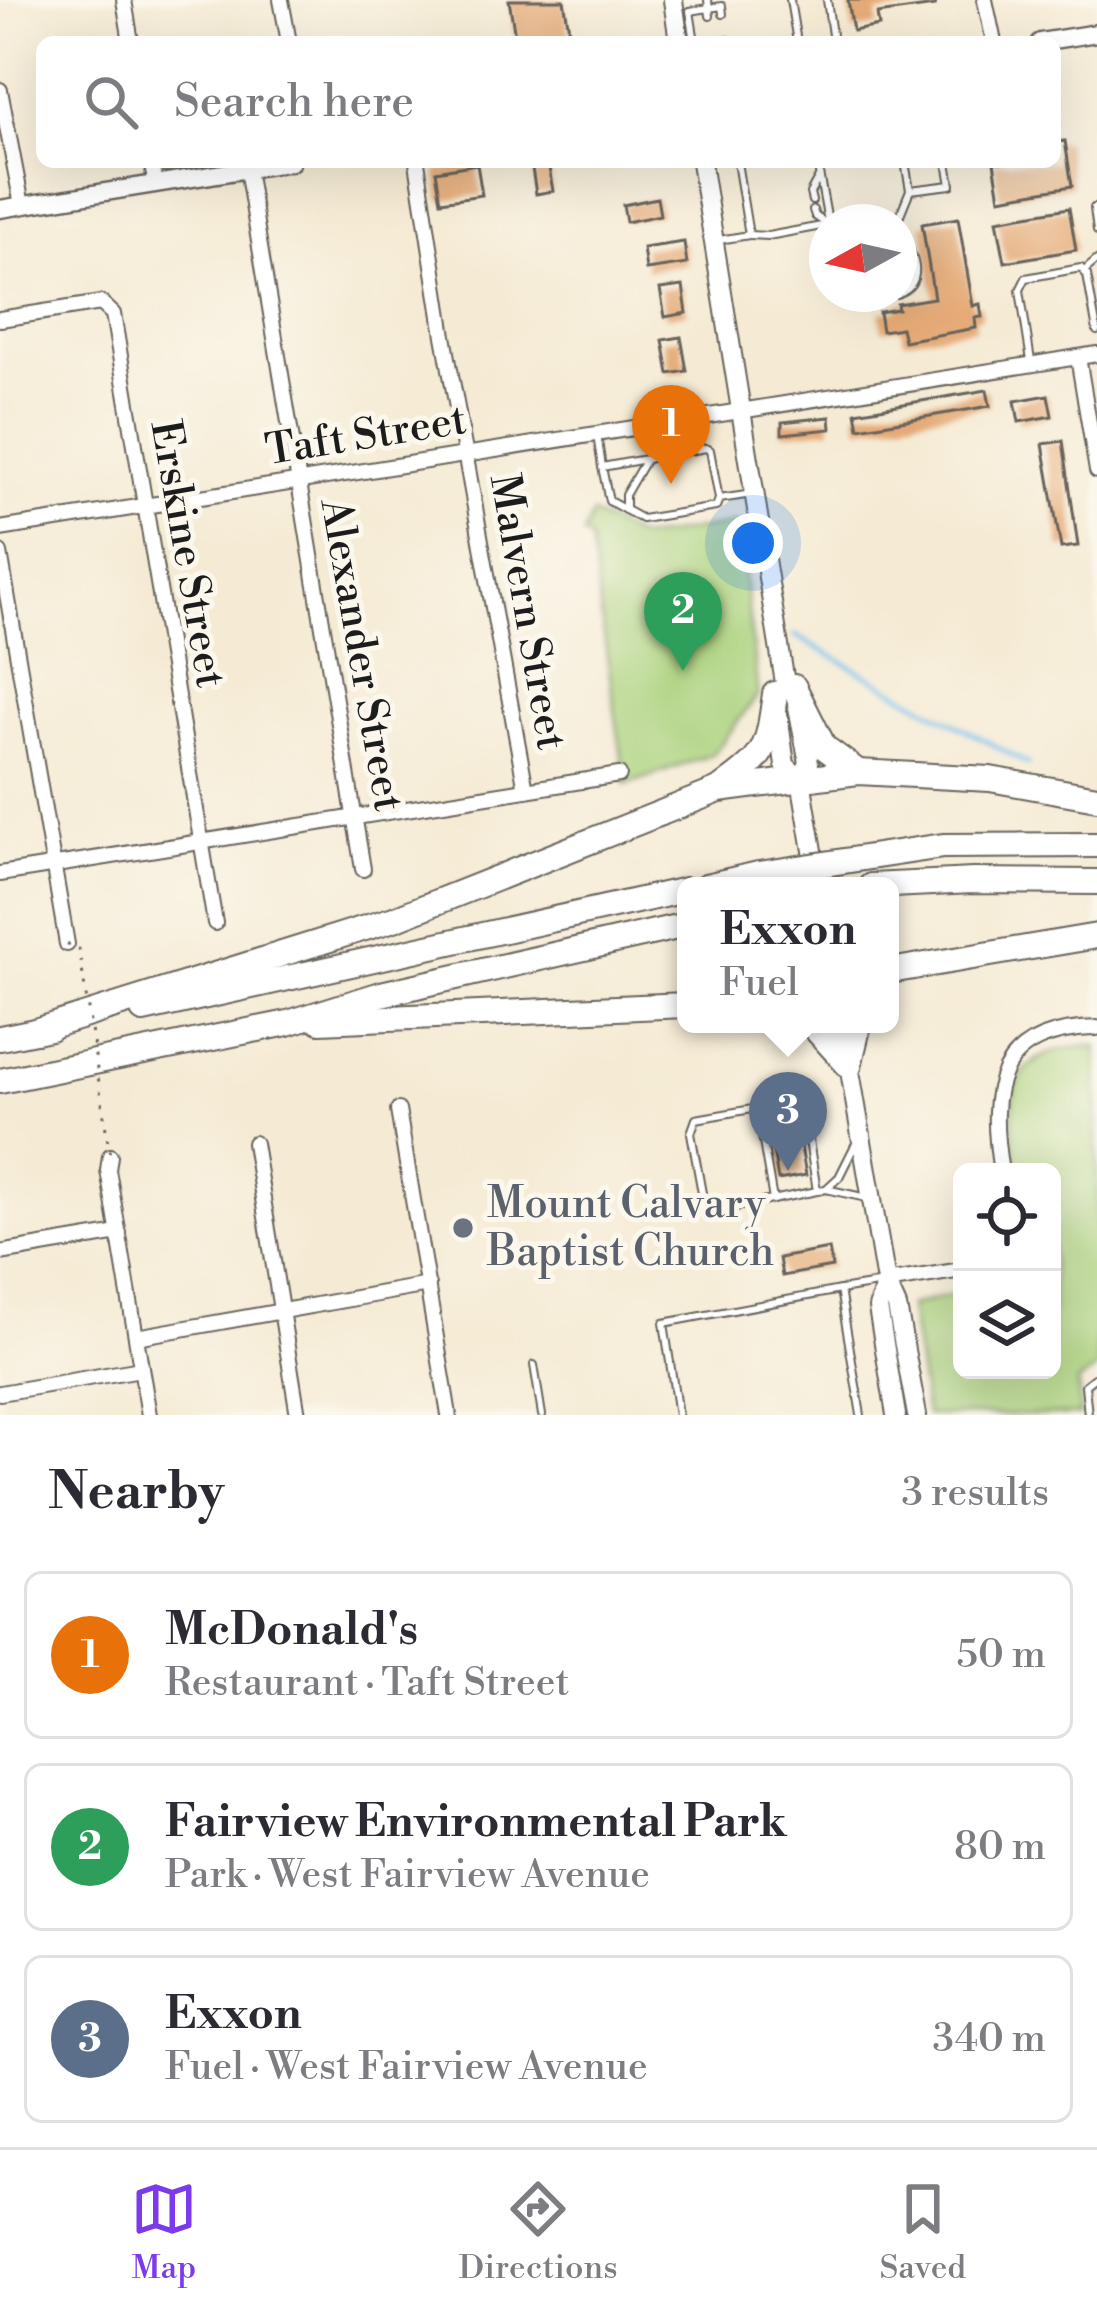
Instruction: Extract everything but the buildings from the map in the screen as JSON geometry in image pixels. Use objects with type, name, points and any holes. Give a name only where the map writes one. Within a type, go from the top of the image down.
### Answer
[{"type":"highway","points":[[785,688],[824,747],[858,772]]},
{"type":"highway","points":[[719,790],[759,760],[785,688]]},
{"type":"highway","points":[[35,1031],[394,919],[719,790],[858,772],[990,779],[1097,798]]},
{"type":"highway","points":[[746,877],[943,846],[1097,845]]},
{"type":"highway","points":[[899,885],[1097,882]]},
{"type":"highway","points":[[0,1038],[677,892]]},
{"type":"highway","points":[[0,1081],[288,1023],[381,994],[677,927]]},
{"type":"highway","points":[[899,971],[1097,936]]},
{"type":"highway","points":[[288,1023],[677,1005]]},
{"type":"highway","points":[[819,1033],[849,1066]]},
{"type":"highway","points":[[849,1066],[858,1033]]},
{"type":"main road","points":[[673,0],[678,36]]},
{"type":"main road","points":[[701,168],[785,688],[785,765],[801,780],[817,877]]},
{"type":"main road","points":[[844,1033],[886,1282],[897,1307],[917,1415]]},
{"type":"main road","points":[[886,1282],[878,1308],[896,1415]]},
{"type":"street","points":[[124,0],[130,36]]},
{"type":"street","points":[[281,0],[288,36]]},
{"type":"street","points":[[986,0],[993,36]]},
{"type":"street","points":[[1061,39],[1097,34]]},
{"type":"street","points":[[0,89],[22,205]]},
{"type":"street","points":[[152,168],[156,184]]},
{"type":"street","points":[[0,209],[253,168]]},
{"type":"street","name":"Malvern Street","points":[[418,168],[526,790]]},
{"type":"street","name":"Alexander Street","points":[[247,169],[363,868]]},
{"type":"street","name":"Erskine Street","points":[[0,319],[95,304],[111,309],[215,922]]},
{"type":"street","name":"Taft Street","points":[[0,529],[1097,354]]},
{"type":"street","points":[[1078,357],[1097,471]]},
{"type":"street","points":[[0,554],[67,944]]},
{"type":"street","points":[[0,874],[619,775]]},
{"type":"street","points":[[1000,1163],[994,1101],[1010,1061],[1049,1034],[1097,1028]]},
{"type":"street","points":[[398,1110],[449,1415]]},
{"type":"street","points":[[254,1143],[298,1415]]},
{"type":"street","points":[[110,1156],[149,1415]]},
{"type":"street","points":[[0,1253],[119,1233]]},
{"type":"street","points":[[886,1282],[956,1271]]},
{"type":"street","points":[[136,1337],[428,1285]]},
{"type":"street","points":[[0,1393],[141,1369]]},
{"type":"lane","points":[[790,0],[795,36]]},
{"type":"lane","points":[[827,0],[832,36]]},
{"type":"lane","points":[[694,36],[690,11],[722,6],[723,14]]},
{"type":"lane","points":[[738,168],[749,235]]},
{"type":"lane","points":[[819,168],[824,204]]},
{"type":"lane","points":[[904,204],[910,190],[906,168]]},
{"type":"lane","points":[[910,190],[951,185],[948,168]]},
{"type":"lane","points":[[813,204],[811,193],[820,176]]},
{"type":"lane","points":[[1094,208],[1097,231]]},
{"type":"lane","points":[[713,241],[809,228]]},
{"type":"lane","points":[[1084,272],[1097,260]]},
{"type":"lane","points":[[1032,364],[1020,290],[1026,278],[1081,268],[1097,332]]},
{"type":"lane","points":[[596,432],[607,498],[626,512],[642,520],[716,507],[710,450],[706,448],[602,467]]},
{"type":"lane","points":[[626,512],[625,495],[646,459]]},
{"type":"lane","points":[[718,499],[755,494]]},
{"type":"lane","points":[[822,1190],[808,1160],[801,1121],[804,1109],[791,1102],[696,1119],[691,1133],[704,1204],[717,1211],[822,1190],[872,1199]]},
{"type":"lane","points":[[758,1107],[768,1146],[773,1200]]},
{"type":"lane","points":[[822,1190],[849,1161],[860,1130]]},
{"type":"lane","points":[[678,1415],[664,1323],[886,1282]]},
{"type":"lane","points":[[840,1290],[860,1415]]},
{"type":"lane","points":[[534,1365],[542,1415]]},
{"type":"lane","points":[[1088,1415],[1084,1385],[1094,1378]]},
{"type":"path","points":[[67,944],[79,949],[110,1156]]},
{"type":"green space","points":[[592,515],[641,539],[738,523],[758,695],[713,754],[626,785],[590,540],[583,535]]},
{"type":"green space","points":[[1097,1046],[1097,1369],[1078,1382],[1080,1415],[926,1415],[909,1306],[953,1295],[953,1379],[1061,1379],[1061,1163],[1018,1163],[1013,1100],[1028,1067],[1066,1049]]},
{"type":"waterway","points":[[794,635],[1028,764]]},
{"type":"place","name":"McDonald's","points":[[671,484]]},
{"type":"place","name":"Fairview Environmental Park","points":[[683,671]]},
{"type":"place","name":"Exxon","points":[[788,1171]]},
{"type":"place","name":"Mount Calvary Baptist Church","points":[[463,1228]]}]
